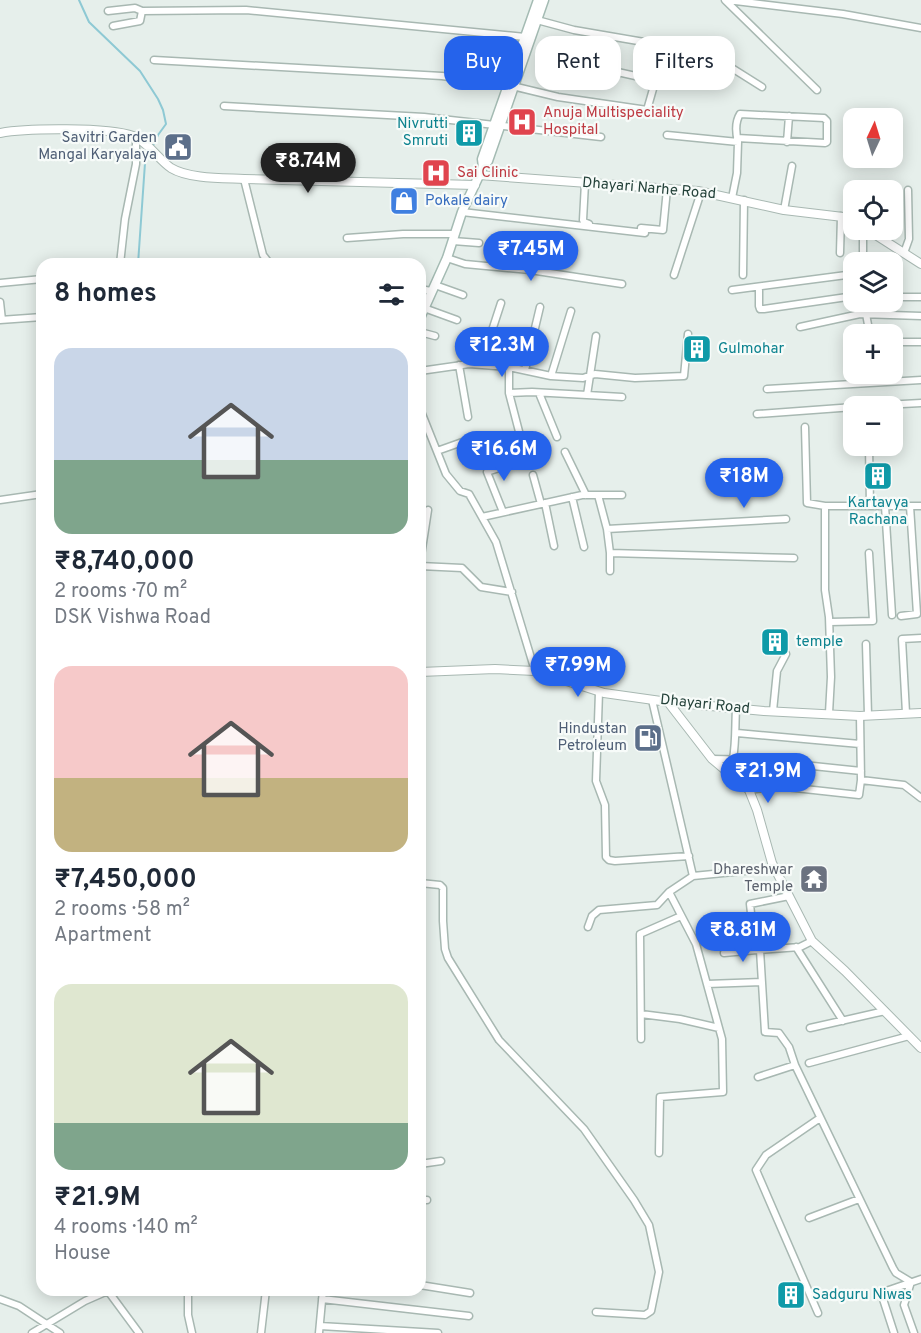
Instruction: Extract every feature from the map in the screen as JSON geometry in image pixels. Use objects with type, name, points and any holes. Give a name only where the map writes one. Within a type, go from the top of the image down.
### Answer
[{"type":"main road","points":[[523,44],[538,0]]},
{"type":"main road","points":[[523,56],[544,0]]},
{"type":"main road","points":[[426,303],[447,258],[462,212],[481,171],[482,159],[510,90]]},
{"type":"street","points":[[726,0],[843,14],[921,28]]},
{"type":"street","points":[[726,0],[818,90]]},
{"type":"street","points":[[108,12],[135,8],[142,11],[246,10],[525,37]]},
{"type":"street","points":[[113,26],[140,21],[142,11]]},
{"type":"street","points":[[537,20],[573,30],[708,53],[762,87]]},
{"type":"street","points":[[154,60],[444,76]]},
{"type":"street","points":[[523,89],[558,97],[647,110],[653,89],[640,77],[621,73]]},
{"type":"street","points":[[224,106],[424,117],[601,137]]},
{"type":"street","points":[[668,135],[738,140],[825,143],[827,142],[827,121],[789,116],[740,114],[738,118],[738,140],[737,173],[732,198]]},
{"type":"street","points":[[787,142],[789,116]]},
{"type":"street","points":[[0,133],[50,130],[108,131],[139,139],[173,169],[185,173],[244,179],[475,185]]},
{"type":"street","points":[[121,258],[139,139]]},
{"type":"street","points":[[784,210],[792,165]]},
{"type":"street","name":"Dhayari Narhe Road","points":[[481,171],[585,183],[701,192],[784,210],[841,216]]},
{"type":"street","points":[[244,179],[265,258]]},
{"type":"street","points":[[585,183],[584,222],[661,230],[664,227],[667,189]]},
{"type":"street","points":[[904,253],[909,239],[908,190]]},
{"type":"street","points":[[674,275],[701,192]]},
{"type":"street","points":[[743,276],[744,200]]},
{"type":"street","points":[[462,212],[645,233]]},
{"type":"street","points":[[840,253],[841,216]]},
{"type":"street","points":[[347,238],[404,234],[454,237],[479,243]]},
{"type":"street","points":[[884,240],[921,264]]},
{"type":"street","points":[[447,258],[465,264],[530,270],[622,284]]},
{"type":"street","points":[[732,290],[843,276]]},
{"type":"street","points":[[0,283],[36,280]]},
{"type":"street","points":[[759,287],[760,309],[843,298]]},
{"type":"street","points":[[426,289],[433,288],[464,295]]},
{"type":"street","points":[[903,297],[921,297]]},
{"type":"street","points":[[0,302],[1,320],[36,317]]},
{"type":"street","points":[[484,365],[486,349],[501,303]]},
{"type":"street","points":[[525,370],[540,307]]},
{"type":"street","points":[[551,376],[571,311]]},
{"type":"street","points":[[800,327],[866,314],[921,316]]},
{"type":"street","points":[[866,314],[868,324]]},
{"type":"street","points":[[426,315],[457,320]]},
{"type":"street","points":[[426,334],[435,336]]},
{"type":"street","points":[[426,370],[459,365],[484,365],[509,367],[551,376],[584,378],[591,375],[635,378],[663,375],[684,376],[688,334]]},
{"type":"street","points":[[587,395],[596,336]]},
{"type":"street","points":[[903,342],[921,342]]},
{"type":"street","points":[[459,365],[468,417]]},
{"type":"street","points":[[509,367],[509,393],[522,443]]},
{"type":"street","points":[[767,389],[921,380]]},
{"type":"street","points":[[509,393],[622,396]]},
{"type":"street","points":[[539,393],[557,437]]},
{"type":"street","points":[[903,404],[921,403]]},
{"type":"street","points":[[757,414],[843,408]]},
{"type":"street","points":[[426,424],[446,474],[460,491],[469,494],[496,542],[535,671]]},
{"type":"street","points":[[805,427],[807,503],[825,506],[921,507]]},
{"type":"street","points":[[437,452],[468,440]]},
{"type":"street","points":[[565,452],[586,495]]},
{"type":"street","points":[[869,456],[870,506]]},
{"type":"street","points":[[503,512],[487,472],[523,460]]},
{"type":"street","points":[[533,475],[554,546]]},
{"type":"street","points":[[0,500],[36,495]]},
{"type":"street","points":[[598,495],[607,529],[610,571]]},
{"type":"street","points":[[482,518],[572,497],[622,495]]},
{"type":"street","points":[[572,497],[584,547]]},
{"type":"street","points":[[825,506],[825,590],[830,622],[829,713]]},
{"type":"street","points":[[885,506],[892,615]]},
{"type":"street","points":[[900,616],[917,614],[910,506]]},
{"type":"street","points":[[426,524],[428,510]]},
{"type":"street","points":[[607,529],[786,519]]},
{"type":"street","points":[[609,553],[794,558]]},
{"type":"street","points":[[830,622],[873,621],[869,553]]},
{"type":"street","points":[[426,565],[462,568],[481,587],[512,592]]},
{"type":"street","points":[[906,713],[902,639],[921,638]]},
{"type":"street","points":[[748,790],[777,786],[859,795],[866,644]]},
{"type":"street","points":[[773,711],[777,670],[786,654]]},
{"type":"street","name":"Dhayari Road","points":[[426,672],[495,669],[535,671],[599,692],[736,709],[864,716],[921,713]]},
{"type":"street","points":[[599,692],[596,781],[605,805],[606,857],[615,861],[689,856]]},
{"type":"street","points":[[652,700],[693,876]]},
{"type":"street","points":[[668,702],[712,759],[748,790],[775,868],[812,941],[921,1048]]},
{"type":"street","points":[[733,759],[737,733],[736,709]]},
{"type":"street","points":[[737,733],[861,744]]},
{"type":"street","points":[[712,759],[861,771]]},
{"type":"street","points":[[861,780],[904,785],[921,798]]},
{"type":"street","points":[[588,927],[592,916],[599,910],[657,905],[669,892],[693,876],[775,868]]},
{"type":"street","points":[[426,884],[440,885],[443,888],[443,921],[447,954],[499,1040],[584,1129],[649,1225],[659,1272],[651,1311],[645,1315],[596,1312]]},
{"type":"street","points":[[659,1153],[660,1097],[723,1092],[722,1039],[696,944],[669,892]]},
{"type":"street","points":[[789,896],[750,904],[762,982],[765,1032],[779,1033],[789,1047],[795,1065],[893,1268],[896,1273],[911,1282]]},
{"type":"street","points":[[641,1040],[640,934],[681,916]]},
{"type":"street","points":[[724,953],[796,947],[812,941]]},
{"type":"street","points":[[796,947],[843,1021]]},
{"type":"street","points":[[707,984],[762,982]]},
{"type":"street","points":[[810,1028],[885,1011]]},
{"type":"street","points":[[641,1014],[680,1019],[719,1028]]},
{"type":"street","points":[[809,1063],[909,1036]]},
{"type":"street","points":[[758,1077],[795,1065]]},
{"type":"street","points":[[818,1313],[756,1170],[766,1155],[820,1118]]},
{"type":"street","points":[[426,1163],[441,1161]]},
{"type":"street","points":[[809,1218],[859,1199]]},
{"type":"street","points":[[894,1333],[883,1299],[884,1294],[886,1291],[921,1279]]},
{"type":"street","points":[[911,1282],[904,1305],[914,1333]]},
{"type":"street","points":[[426,1286],[470,1293]]},
{"type":"street","points":[[32,1333],[96,1296]]},
{"type":"street","points":[[113,1296],[139,1333]]},
{"type":"street","points":[[188,1296],[188,1314],[192,1333]]},
{"type":"street","points":[[261,1333],[265,1296]]},
{"type":"street","points":[[322,1296],[319,1329],[438,1333]]},
{"type":"street","points":[[0,1299],[19,1306],[60,1333]]},
{"type":"street","points":[[322,1299],[469,1316]]},
{"type":"waterway","points":[[79,0],[89,22],[140,71],[163,110],[166,124],[158,135],[145,163],[138,258]]},
{"type":"place","name":"Anuja Multispeciality Hospital","points":[[522,122]]},
{"type":"place","name":"Nivrutti Smruti","points":[[469,133]]},
{"type":"place","name":"Savitri Garden Mangal Karyalaya","points":[[178,147]]},
{"type":"place","name":"Sai Clinic","points":[[436,173]]},
{"type":"place","name":"Pokale dairy","points":[[404,201]]},
{"type":"place","name":"Gulmohar","points":[[697,349]]},
{"type":"place","name":"Kartavya Rachana","points":[[878,476]]},
{"type":"place","name":"temple","points":[[775,642]]},
{"type":"place","name":"Hindustan Petroleum","points":[[648,738]]},
{"type":"place","name":"Dhareshwar Temple","points":[[814,879]]},
{"type":"place","name":"Sadguru Niwas","points":[[791,1295]]}]
